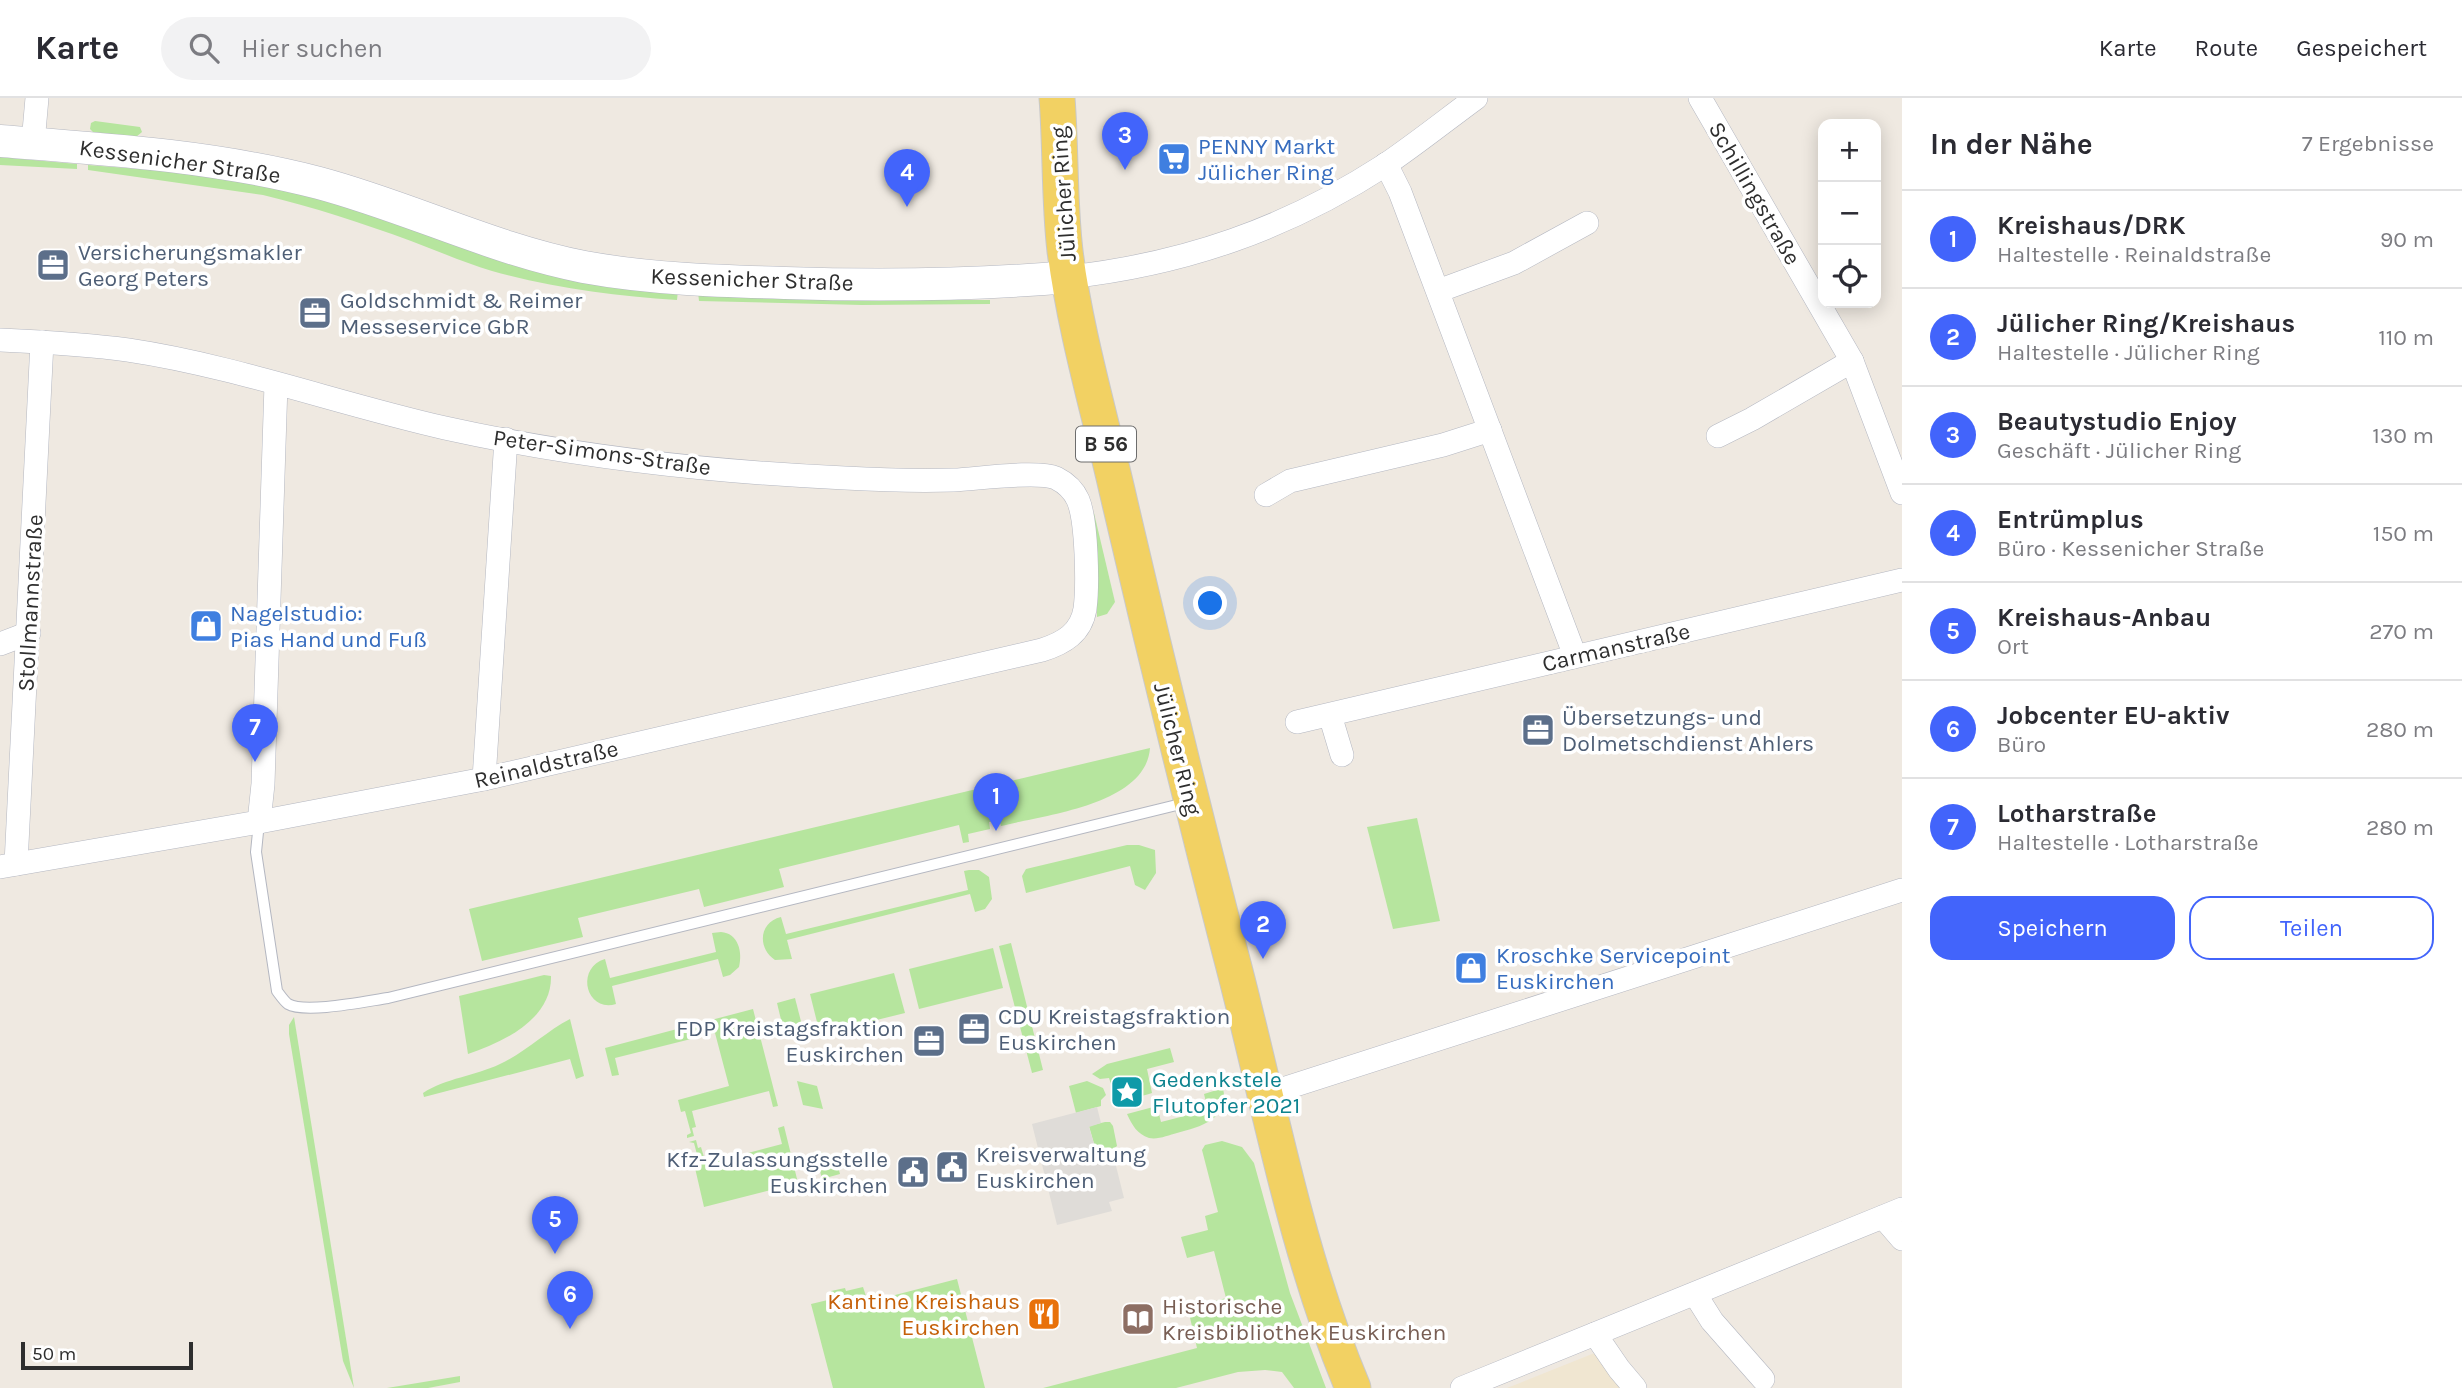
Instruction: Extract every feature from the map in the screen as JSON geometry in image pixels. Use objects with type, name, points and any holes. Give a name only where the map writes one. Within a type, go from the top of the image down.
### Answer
[{"type":"main road","name":"Jülicher Ring","points":[[1057,98],[1062,225],[1084,352],[1191,802],[1249,1023],[1264,1095],[1308,1264],[1353,1388]]},
{"type":"main road","name":"Kessenicher Straße","points":[[0,141],[232,164],[277,173],[349,192],[502,246],[556,261],[616,272],[713,280],[821,284],[990,283],[1069,277]]},
{"type":"street","points":[[33,143],[37,98]]},
{"type":"street","name":"Kessenicher Straße","points":[[1069,277],[1144,266],[1219,247],[1297,214],[1386,164],[1476,98]]},
{"type":"street","name":"Schillingstraße","points":[[1700,98],[1852,361],[1902,492]]},
{"type":"street","points":[[1386,164],[1400,192],[1575,656]]},
{"type":"street","points":[[1438,291],[1514,263],[1587,223]]},
{"type":"street","name":"Peter-Simons-Straße","points":[[0,340],[143,353],[216,368],[406,419],[600,456],[689,467],[824,477],[919,481],[1048,475],[1069,487],[1082,514],[1086,597],[1080,625]]},
{"type":"street","name":"Stollmannstraße","points":[[8,865],[29,633],[42,342]]},
{"type":"street","points":[[1718,436],[1852,361]]},
{"type":"street","points":[[259,822],[276,384]]},
{"type":"street","points":[[1266,495],[1290,481],[1443,445],[1490,430]]},
{"type":"street","points":[[484,779],[506,439]]},
{"type":"street","name":"Carmanstraße","points":[[1297,722],[1902,580]]},
{"type":"street","name":"Reinaldstraße","points":[[8,865],[259,822],[484,779],[1042,650],[1067,640],[1080,625]]},
{"type":"street","points":[[0,644],[29,633]]},
{"type":"street","points":[[1330,715],[1342,755]]},
{"type":"street","points":[[1264,1095],[1902,890]]},
{"type":"street","points":[[1462,1388],[1893,1213],[1902,1239]]},
{"type":"street","points":[[1695,1294],[1712,1321],[1763,1379]]},
{"type":"street","points":[[1595,1334],[1635,1388]]},
{"type":"lane","points":[[259,822],[256,852],[277,991],[286,1003],[295,1007],[318,1007],[388,998],[1191,802]]},
{"type":"shaded area","points":[[1097,1107],[1101,1123],[1089,1127],[1097,1154],[1112,1150],[1124,1198],[1109,1202],[1112,1211],[1057,1225],[1032,1124]]},
{"type":"shaded area","points":[[1597,1352],[1628,1388],[1507,1388]]},
{"type":"green space","points":[[95,121],[140,127],[142,132],[136,137],[93,132],[90,129],[91,123]]},
{"type":"green space","points":[[0,157],[77,164],[77,169],[0,165]]},
{"type":"green space","points":[[88,165],[230,176],[678,290],[677,300],[584,290],[515,277],[356,222],[263,195],[88,170]]},
{"type":"green space","points":[[698,292],[881,300],[990,300],[990,304],[862,305],[699,301]]},
{"type":"green space","points":[[1094,513],[1115,602],[1107,614],[1097,617]]},
{"type":"green space","points":[[1150,748],[1144,767],[1131,783],[1112,795],[1066,812],[1001,826],[999,820],[989,822],[990,829],[968,834],[969,842],[963,843],[959,825],[779,869],[784,887],[704,907],[699,889],[578,918],[583,937],[482,961],[469,909]]},
{"type":"green space","points":[[1417,818],[1440,921],[1393,929],[1367,827]]},
{"type":"green space","points":[[1127,845],[1139,845],[1155,850],[1156,873],[1145,890],[1135,885],[1130,866],[1026,893],[1022,876],[1026,869]]},
{"type":"green space","points":[[979,870],[989,877],[992,899],[985,909],[975,912],[970,894],[787,940],[792,959],[775,960],[765,949],[763,936],[768,924],[781,917],[786,934],[968,890],[964,871]]},
{"type":"green space","points":[[721,932],[732,936],[740,950],[739,967],[730,975],[723,977],[718,959],[612,986],[616,1004],[606,1005],[591,996],[587,980],[590,971],[605,959],[610,978],[716,952],[712,933]]},
{"type":"green space","points":[[1011,943],[1043,1070],[1032,1073],[999,946]]},
{"type":"green space","points":[[993,948],[1003,988],[919,1009],[909,969]]},
{"type":"green space","points":[[894,973],[905,1013],[820,1034],[810,994]]},
{"type":"green space","points":[[544,975],[551,976],[549,991],[544,1005],[535,1016],[523,1027],[496,1043],[468,1054],[459,996]]},
{"type":"green space","points":[[795,998],[805,1037],[784,1032],[777,1003]]},
{"type":"green space","points":[[753,1009],[778,1106],[773,1107],[769,1091],[692,1111],[696,1127],[692,1128],[694,1136],[687,1138],[691,1133],[685,1111],[681,1112],[678,1100],[729,1086],[715,1033],[615,1058],[619,1075],[612,1076],[605,1048]]},
{"type":"green space","points":[[294,1017],[354,1388],[343,1361],[289,1034],[289,1025]]},
{"type":"green space","points":[[570,1019],[584,1076],[576,1079],[570,1059],[424,1097],[423,1093],[432,1088],[509,1059]]},
{"type":"green space","points":[[1170,1048],[1174,1062],[1147,1069],[1152,1093],[1123,1101],[1114,1093],[1109,1078],[1100,1079],[1092,1074],[1107,1064]]},
{"type":"green space","points":[[797,1081],[817,1086],[823,1109],[803,1105]]},
{"type":"green space","points":[[1087,1081],[1103,1088],[1106,1095],[1101,1100],[1101,1106],[1076,1113],[1069,1086]]},
{"type":"green space","points":[[1223,1088],[1222,1107],[1211,1120],[1195,1128],[1163,1137],[1149,1138],[1141,1134],[1127,1114],[1157,1106],[1161,1122],[1208,1110],[1204,1094]]},
{"type":"green space","points":[[1110,1122],[1113,1126],[1117,1146],[1097,1154],[1089,1126]]},
{"type":"green space","points":[[784,1126],[798,1183],[704,1207],[695,1168],[700,1166],[694,1143],[689,1142],[696,1140],[706,1164],[782,1144],[778,1128]]},
{"type":"green space","points":[[1222,1141],[1242,1147],[1254,1163],[1290,1293],[1326,1388],[1294,1388],[1282,1372],[1265,1370],[1238,1372],[1176,1388],[1043,1388],[1197,1348],[1188,1309],[1226,1298],[1214,1251],[1187,1258],[1181,1237],[1208,1230],[1205,1216],[1218,1212],[1202,1150],[1205,1145]]},
{"type":"green space","points":[[815,1151],[835,1156],[840,1174],[822,1179]]},
{"type":"green space","points":[[957,1279],[985,1388],[833,1388],[811,1304],[832,1299],[831,1291],[845,1288],[846,1291],[863,1287],[868,1302]]},
{"type":"green space","points":[[460,1376],[460,1382],[428,1388],[387,1388]]},
{"type":"place","name":"PENNY Markt Jülicher Ring","points":[[1174,159]]},
{"type":"place","name":"Beautystudio Enjoy","points":[[1125,170]]},
{"type":"place","name":"Entrümplus","points":[[907,207]]},
{"type":"place","name":"Versicherungsmakler Georg Peters","points":[[53,265]]},
{"type":"place","name":"Goldschmidt & Reimer Messeservice GbR","points":[[315,313]]},
{"type":"place","name":"Nagelstudio: Pias Hand und Fuß","points":[[206,626]]},
{"type":"place","name":"Übersetzungs- und Dolmetschdienst Ahlers","points":[[1538,730]]},
{"type":"place","name":"Lotharstraße","points":[[255,762]]},
{"type":"place","name":"Kreishaus/DRK","points":[[996,831]]},
{"type":"place","name":"Jülicher Ring/Kreishaus","points":[[1263,959]]},
{"type":"place","name":"Kroschke Servicepoint Euskirchen","points":[[1471,968]]},
{"type":"place","name":"CDU Kreistagsfraktion Euskirchen","points":[[974,1029]]},
{"type":"place","name":"FDP Kreistagsfraktion Euskirchen","points":[[929,1041]]},
{"type":"place","name":"Gedenkstele Flutopfer 2021","points":[[1127,1092]]},
{"type":"place","name":"Kreisverwaltung Euskirchen","points":[[952,1167]]},
{"type":"place","name":"Kfz-Zulassungsstelle Euskirchen","points":[[913,1172]]},
{"type":"place","name":"Kreishaus-Anbau","points":[[555,1254]]},
{"type":"place","name":"Kantine Kreishaus Euskirchen","points":[[1044,1314]]},
{"type":"place","name":"Historische Kreisbibliothek Euskirchen","points":[[1138,1319]]},
{"type":"place","name":"Jobcenter EU-aktiv","points":[[570,1329]]}]
